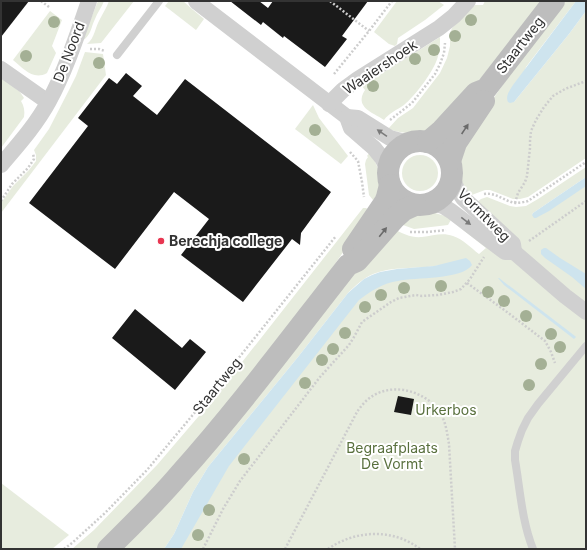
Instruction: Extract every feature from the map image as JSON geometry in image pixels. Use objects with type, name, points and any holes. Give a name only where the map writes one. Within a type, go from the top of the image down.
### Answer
[{"type":"main road","name":"Staartweg","points":[[418,142],[442,130],[476,93],[486,89],[554,1]]},
{"type":"main road","name":"Staartweg","points":[[451,170],[456,143],[486,99],[486,89]]},
{"type":"main road","points":[[418,142],[437,146],[441,149],[448,157],[451,170],[450,183],[445,193],[437,200],[423,204],[404,201],[392,190],[389,177],[389,163],[394,153],[403,146],[418,142]]},
{"type":"main road","name":"Staartweg","points":[[348,265],[348,254],[385,202],[389,177]]},
{"type":"main road","name":"Staartweg","points":[[108,549],[166,490],[210,439],[348,265],[357,261],[399,214],[423,204]]},
{"type":"street","name":"De Noord","points":[[1,166],[34,125],[48,102],[65,66],[89,1]]},
{"type":"street","name":"Waaiershoek","points":[[196,1],[329,104],[343,90],[358,79],[439,28],[454,16],[468,1]]},
{"type":"street","name":"De Noord","points":[[1,68],[48,102]]},
{"type":"street","points":[[329,104],[349,122],[382,158],[389,177]]},
{"type":"street","points":[[349,122],[358,118],[390,138],[418,142]]},
{"type":"street","name":"Vormtweg","points":[[451,170],[457,189],[463,198],[513,244],[514,252]]},
{"type":"street","name":"Vormtweg","points":[[423,204],[443,206],[452,211],[505,252],[514,252],[586,312]]},
{"type":"lane","points":[[117,55],[159,1]]},
{"type":"lane","points":[[532,549],[524,517],[515,460],[515,451],[528,418],[586,346]]},
{"type":"path","points":[[41,1],[49,7]]},
{"type":"path","points":[[330,1],[369,31]]},
{"type":"path","points":[[331,77],[392,1]]},
{"type":"path","points":[[388,122],[412,103],[435,74],[444,53],[445,39]]},
{"type":"path","points":[[86,49],[99,49]]},
{"type":"path","points":[[514,203],[527,176],[531,131],[536,120],[544,107],[558,93],[570,86],[586,81]]},
{"type":"path","points":[[1,201],[12,184],[28,168],[34,159],[32,152]]},
{"type":"path","points":[[358,161],[364,200]]},
{"type":"path","points":[[479,196],[486,193],[496,195],[514,203],[528,201],[586,162]]},
{"type":"path","points":[[514,252],[586,201]]},
{"type":"path","name":"Staartweg","points":[[64,549],[105,513],[147,470],[211,393],[337,235]]},
{"type":"path","points":[[203,549],[223,509],[240,481],[320,377],[349,345],[362,322],[399,298],[416,295],[438,296],[461,289],[467,283],[487,254]]},
{"type":"path","points":[[467,283],[545,341],[551,352],[560,377]]},
{"type":"path","points":[[285,549],[357,412],[364,402],[371,397],[380,393],[394,390],[404,390],[425,398],[439,412],[444,421],[449,444],[455,549]]},
{"type":"path","points":[[328,549],[346,539],[359,535],[373,534],[403,539],[420,549]]},
{"type":"green space","points":[[98,1],[104,1],[89,34],[82,41]]},
{"type":"green space","points":[[109,1],[134,1],[101,43],[87,44],[90,42]]},
{"type":"green space","points":[[169,1],[183,1],[204,19],[196,30],[165,6]]},
{"type":"green space","points":[[397,1],[438,1],[444,5],[398,38],[395,46],[389,44],[374,32]]},
{"type":"green space","points":[[485,1],[543,1],[481,78],[429,130],[409,133],[388,129],[398,118],[413,108],[440,73],[447,58],[452,28],[475,5],[483,5]]},
{"type":"green space","points":[[566,1],[576,1],[526,67],[514,102],[586,11],[586,158],[528,197],[513,199],[490,190],[485,190],[469,196],[460,177],[459,156],[470,132],[518,63]]},
{"type":"green space","points":[[50,11],[62,20],[52,46],[56,53],[47,73],[42,75],[33,75],[24,70],[13,60]]},
{"type":"green space","points":[[440,37],[439,54],[433,68],[419,89],[404,105],[391,113],[384,120],[363,105],[362,96],[365,90],[362,86]]},
{"type":"green space","points":[[85,52],[103,54],[106,75],[1,213],[1,203],[13,186],[36,161],[34,150],[49,129],[76,76]]},
{"type":"green space","points":[[1,77],[20,92],[24,98],[21,101],[24,107],[24,117],[1,148]]},
{"type":"green space","points":[[313,105],[319,118],[348,156],[341,164],[295,129]]},
{"type":"green space","points":[[370,152],[377,165],[381,179],[380,190],[373,200],[369,195],[365,164],[368,157],[367,156]]},
{"type":"green space","points":[[420,155],[430,158],[435,163],[438,173],[435,183],[430,188],[420,191],[410,188],[405,183],[402,173],[405,163],[410,158]]},
{"type":"green space","name":"Urkerbos","points":[[586,167],[586,177],[532,215],[586,180],[586,549],[174,549],[199,498],[354,298],[378,280],[411,275],[457,260],[435,266],[381,271],[359,282],[348,293],[208,467],[193,492],[174,534],[164,549],[118,549],[393,228],[403,234],[415,237],[441,234],[457,237],[479,254],[486,248],[458,226],[489,247],[477,202],[487,197],[510,206],[526,206]]},
{"type":"green space","points":[[363,208],[371,211],[312,298],[221,413],[128,517],[97,549],[72,549],[94,530],[157,465],[210,403]]},
{"type":"green space","points":[[426,212],[452,218],[448,225],[414,229],[403,225],[416,214]]},
{"type":"green space","points":[[1,483],[69,535],[52,549],[1,549]]},
{"type":"water","points":[[576,1],[586,1],[586,11],[514,102],[508,102],[507,95],[513,85]]},
{"type":"water","points":[[586,177],[586,186],[549,211],[534,218],[532,215],[533,213]]},
{"type":"water","points":[[544,248],[586,274],[586,289],[545,258],[541,254],[541,250]]},
{"type":"water","points":[[466,258],[472,265],[467,270],[449,276],[393,282],[377,288],[359,300],[229,466],[181,549],[164,549],[174,534],[193,492],[208,467],[348,293],[364,279],[380,272],[434,266]]},
{"type":"water","points":[[498,278],[576,337],[574,339],[504,285]]},
{"type":"building","points":[[1,1],[29,1],[1,37]]},
{"type":"building","points":[[230,1],[259,1],[268,8],[273,1],[368,1],[342,36],[347,39],[325,67],[284,36],[283,38],[263,22],[261,25]]},
{"type":"building","points":[[126,73],[142,86],[133,96],[157,115],[185,79],[331,192],[301,233],[300,245],[292,239],[243,302],[181,255],[209,219],[174,192],[115,269],[29,203],[88,126],[78,118],[109,78],[117,84]]},
{"type":"building","points":[[135,309],[182,348],[190,339],[206,352],[175,390],[112,338]]},
{"type":"building","points":[[398,396],[414,399],[411,415],[394,412]]},
{"type":"place","name":"Berechja college","points":[[161,241]]},
{"type":"park label","name":"Begraafplaats De Vormt","points":[[392,456]]}]
